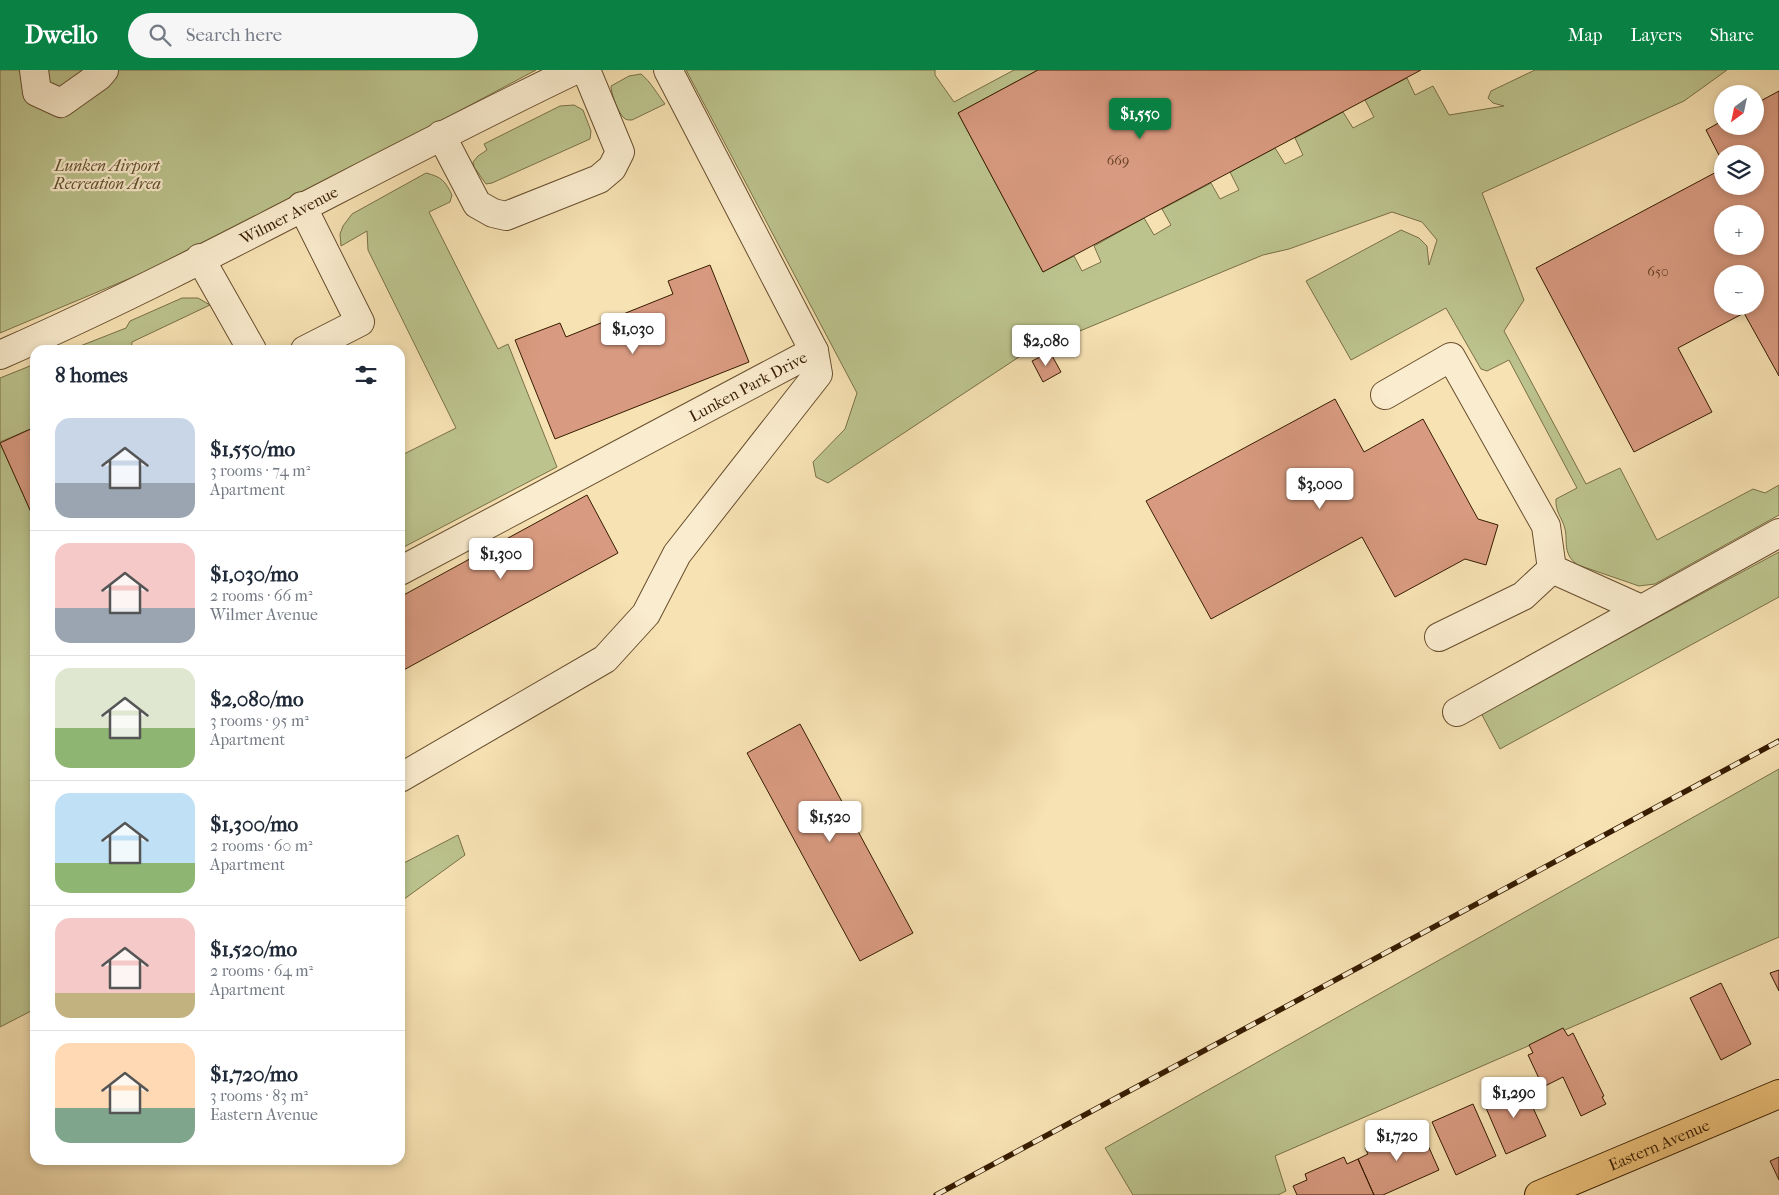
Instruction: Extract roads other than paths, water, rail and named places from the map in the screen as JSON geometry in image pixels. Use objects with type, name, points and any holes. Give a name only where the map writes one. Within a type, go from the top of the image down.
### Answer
[{"type":"main road","name":"Eastern Avenue","points":[[1539,1195],[1779,1094]]},
{"type":"street","points":[[34,70],[37,92],[61,102],[99,76],[104,70]]},
{"type":"street","name":"Wilmer Avenue","points":[[0,355],[80,320],[441,135],[575,70]]},
{"type":"street","points":[[441,135],[477,204],[493,213],[506,216],[599,179],[612,168],[620,152],[586,70]]},
{"type":"street","name":"Lunken Park Drive","points":[[405,567],[814,350],[668,70]]},
{"type":"street","points":[[302,206],[360,322],[315,345]]},
{"type":"street","points":[[200,258],[249,345]]},
{"type":"street","points":[[405,775],[605,659],[646,614],[677,554],[818,374],[814,350]]},
{"type":"street","points":[[1385,395],[1451,357],[1546,526],[1552,569]]},
{"type":"street","points":[[1456,712],[1779,533]]},
{"type":"street","points":[[1552,569],[1641,609]]},
{"type":"street","points":[[1440,637],[1522,596],[1552,569]]},
{"type":"railway","points":[[936,1195],[1779,741]]},
{"type":"park label","name":"Lunken Airport Recreation Area","points":[[107,174]]}]
